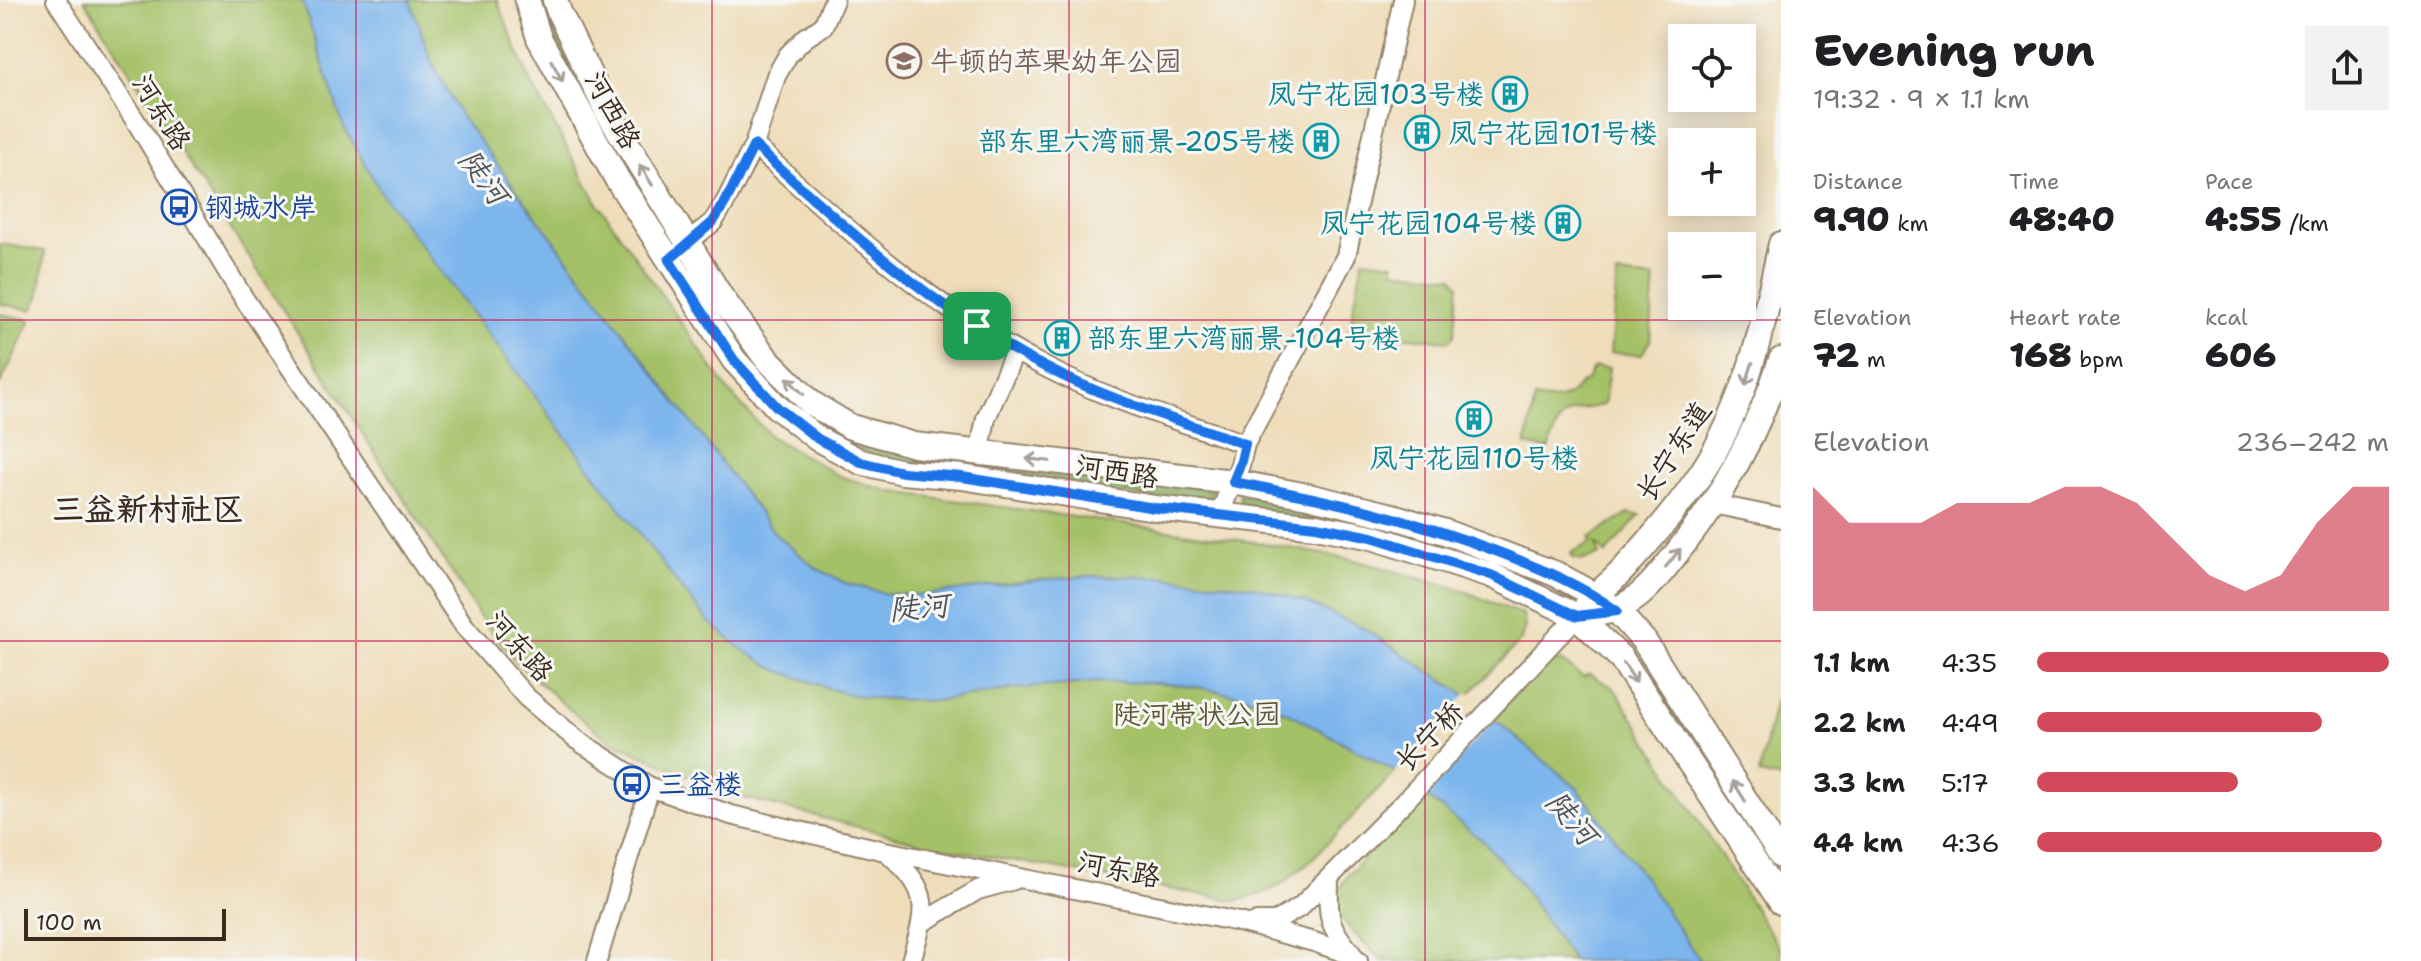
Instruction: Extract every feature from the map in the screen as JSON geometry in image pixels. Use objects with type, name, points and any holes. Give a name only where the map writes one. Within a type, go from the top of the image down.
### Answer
[{"type":"main road","name":"河西路","points":[[527,0],[539,38],[617,179],[734,360],[777,407],[818,439],[861,462],[902,472],[962,477],[1155,508],[1316,526],[1372,537],[1491,575],[1577,616],[1621,658],[1781,902]]},
{"type":"main road","name":"河西路","points":[[555,0],[607,111],[721,297],[766,358],[811,403],[851,427],[914,445],[1233,482],[1322,499],[1445,532],[1556,574],[1617,611],[1644,641],[1781,856]]},
{"type":"main road","points":[[669,260],[687,242]]},
{"type":"main road","name":"长宁东道","points":[[1577,616],[1622,571],[1693,485],[1722,439],[1758,347],[1781,244]]},
{"type":"main road","name":"长宁东道","points":[[1577,616],[1617,611],[1645,592],[1700,525],[1735,469],[1761,416],[1781,360]]},
{"type":"street","name":"河东路","points":[[56,0],[137,123],[243,297],[465,627],[526,697],[577,740],[650,787],[731,815],[885,851],[1239,922],[1314,942],[1357,960]]},
{"type":"street","points":[[687,242],[713,222],[726,201],[754,145],[776,76],[788,55],[823,26],[834,0]]},
{"type":"street","points":[[1219,515],[1240,465],[1245,444],[1346,256],[1403,0]]},
{"type":"street","points":[[754,145],[854,236],[932,297],[1015,351],[1047,369],[1122,400],[1245,444]]},
{"type":"street","points":[[979,454],[986,418],[1015,351]]},
{"type":"street","points":[[1713,504],[1781,518]]},
{"type":"street","name":"长宁东道","points":[[1495,707],[1577,616]]},
{"type":"street","name":"长宁桥","points":[[1329,879],[1495,707]]},
{"type":"street","points":[[597,961],[650,787]]},
{"type":"street","points":[[885,851],[913,879],[923,896],[923,922],[911,961]]},
{"type":"street","points":[[923,922],[978,890],[1018,878]]},
{"type":"street","name":"河东路","points":[[1239,922],[1275,922],[1300,907],[1329,879]]},
{"type":"street","points":[[1329,879],[1328,918],[1335,934],[1357,960]]},
{"type":"green space","name":"陡河带状公园","points":[[84,0],[497,0],[530,81],[597,202],[731,394],[771,437],[840,476],[887,491],[1268,544],[1354,560],[1459,589],[1523,615],[1525,626],[1521,640],[1314,857],[1270,890],[1235,901],[933,846],[728,794],[609,740],[517,663],[484,623]]},
{"type":"green space","points":[[534,0],[545,0],[675,239],[672,244],[666,244],[562,66]]},
{"type":"green space","points":[[0,244],[45,251],[39,297],[32,310],[0,304]]},
{"type":"green space","points":[[1363,259],[1394,263],[1394,270],[1453,277],[1459,285],[1454,336],[1449,341],[1349,331]]},
{"type":"green space","points":[[683,261],[690,263],[844,433],[1213,490],[1206,506],[904,463],[871,455],[801,416],[742,354]]},
{"type":"green space","points":[[1617,275],[1655,279],[1650,342],[1641,355],[1610,353]]},
{"type":"green space","points":[[0,314],[31,320],[0,385]]},
{"type":"green space","points":[[1595,367],[1609,368],[1604,405],[1572,412],[1561,419],[1549,450],[1526,445],[1535,398],[1564,398],[1588,380]]},
{"type":"green space","points":[[1239,494],[1357,515],[1533,574],[1541,582],[1539,584],[1242,509]]},
{"type":"green space","points":[[1628,514],[1640,515],[1606,554],[1595,543],[1600,555],[1584,560],[1573,558],[1571,553],[1592,542],[1589,538]]},
{"type":"green space","points":[[1561,661],[1583,677],[1589,674],[1614,688],[1781,950],[1781,961],[1382,961],[1342,919],[1336,901],[1348,875],[1543,664]]},
{"type":"green space","points":[[1775,699],[1781,700],[1781,779],[1759,774]]},
{"type":"water","name":"陡河","points":[[302,0],[410,0],[432,63],[460,115],[776,535],[816,568],[845,583],[887,594],[925,595],[1090,576],[1162,577],[1253,586],[1303,601],[1363,628],[1464,694],[1577,788],[1644,877],[1700,961],[1573,961],[1515,876],[1483,841],[1391,769],[1291,714],[1248,697],[1197,687],[1102,682],[1013,689],[934,701],[871,698],[843,693],[777,670],[743,650],[710,623],[680,587],[382,194],[343,125]]},
{"type":"pier","points":[[1468,692],[1497,716],[1423,798],[1392,775]]},
{"type":"place","name":"牛顿的苹果幼年公园","points":[[904,61]]},
{"type":"place","name":"凤宁花园103号楼","points":[[1510,94]]},
{"type":"place","name":"凤宁花园101号楼","points":[[1422,133]]},
{"type":"place","name":"部东里六湾丽景-205号楼","points":[[1321,141]]},
{"type":"place","name":"钢城水岸","points":[[179,207]]},
{"type":"place","name":"凤宁花园104号楼","points":[[1563,223]]},
{"type":"place","name":"部东里六湾丽景-104号楼","points":[[1062,338]]},
{"type":"place","name":"凤宁花园110号楼","points":[[1474,419]]},
{"type":"place","name":"三益楼","points":[[632,784]]},
{"type":"district","name":"三益新村社区","points":[[148,508]]},
{"type":"route","points":[[754,145],[854,236],[932,297],[977,326],[1047,369],[1122,400],[1245,444],[1233,482],[1308,496],[1445,532],[1556,574],[1617,611],[1577,616],[1491,575],[1372,537],[1316,526],[1155,508],[962,477],[902,472],[861,462],[818,439],[777,407],[734,360],[669,260],[713,222],[754,145]]}]
